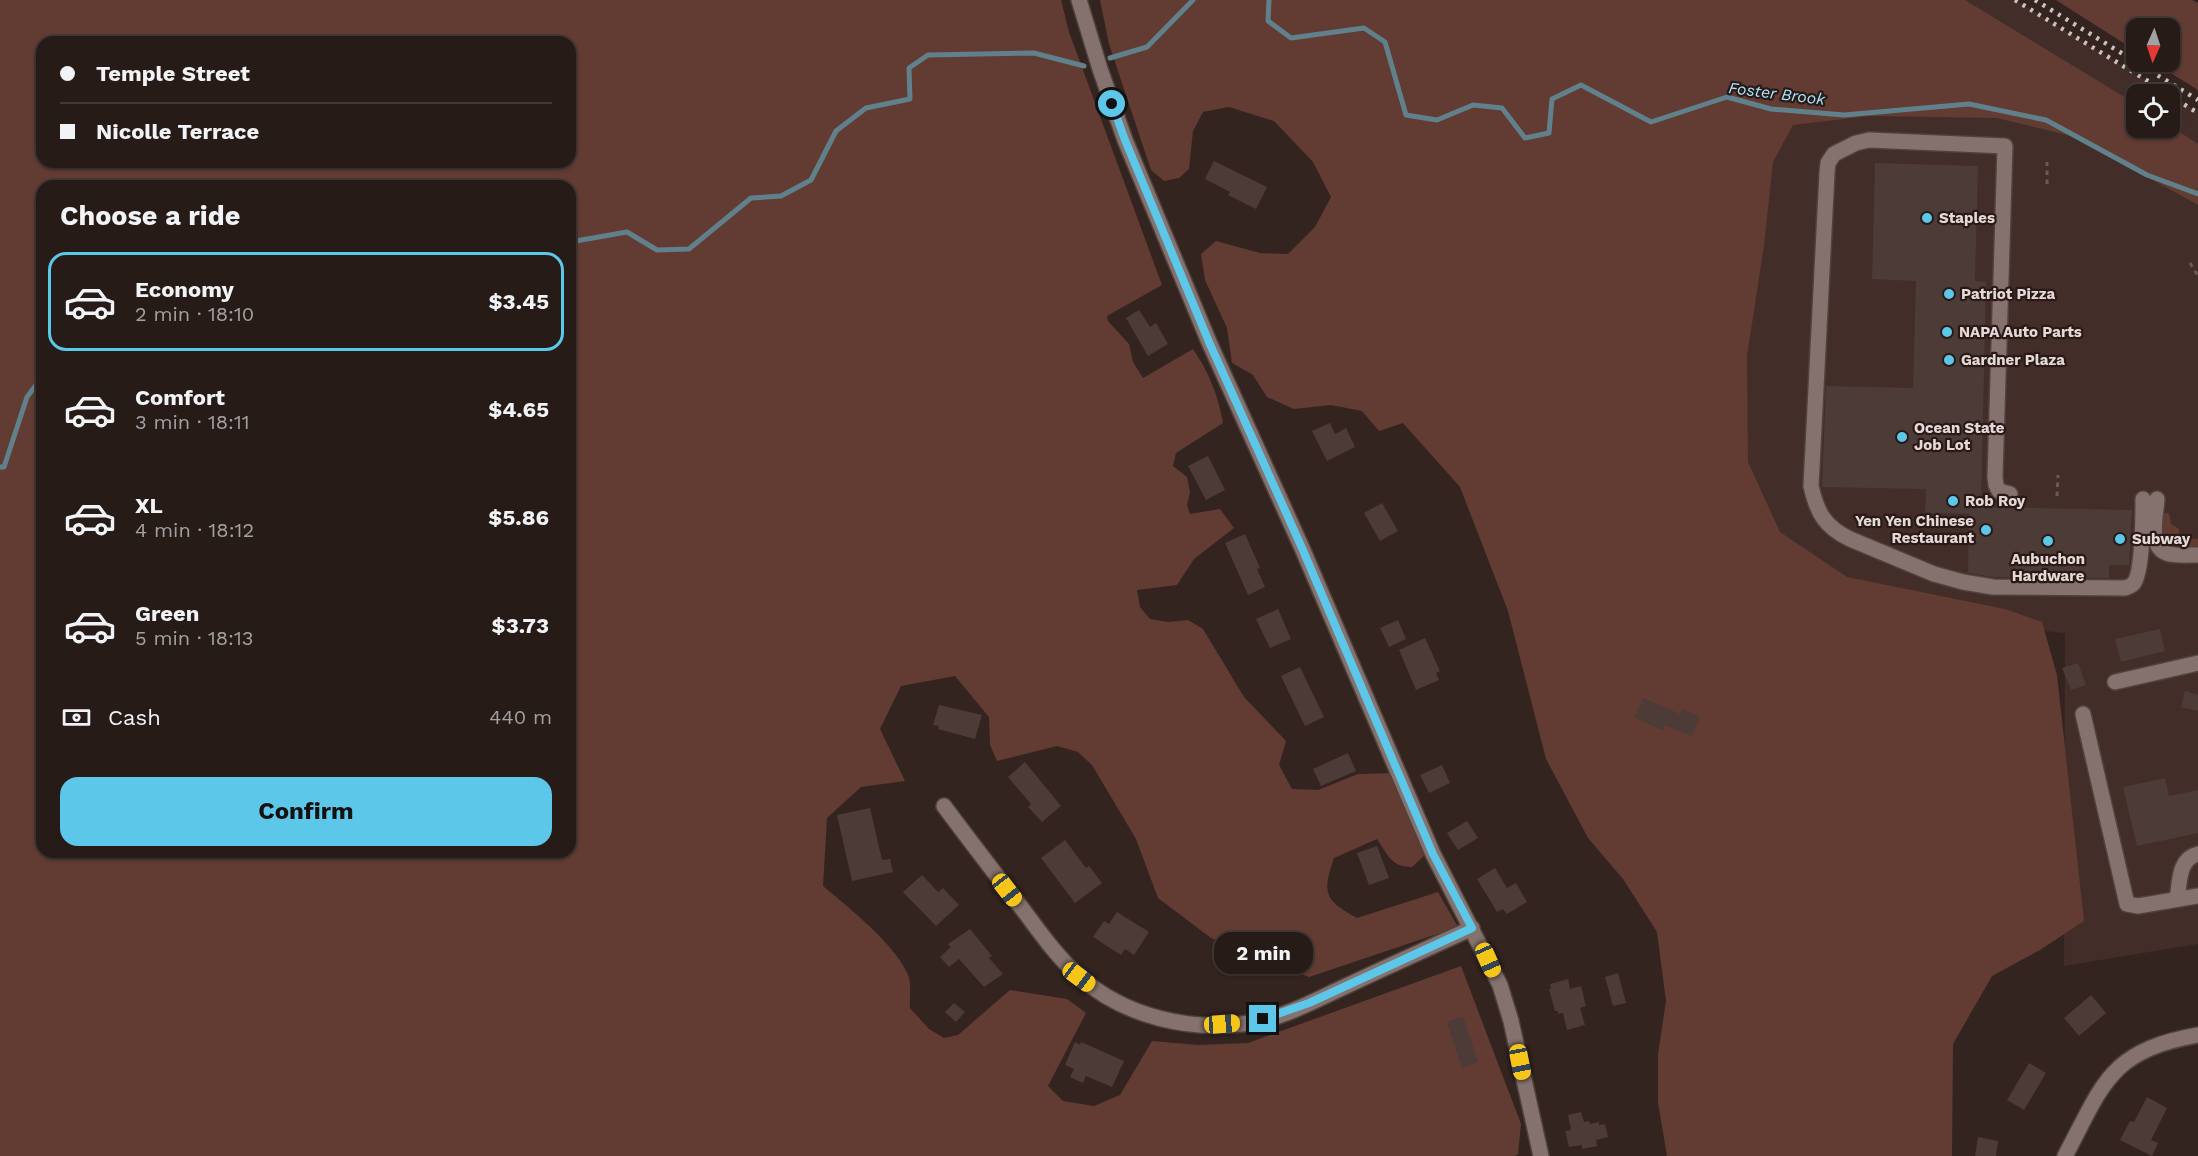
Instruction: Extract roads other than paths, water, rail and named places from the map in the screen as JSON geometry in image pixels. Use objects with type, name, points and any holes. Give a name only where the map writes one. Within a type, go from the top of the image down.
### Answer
[{"type":"street","points":[[1079,0],[1125,140],[1205,332],[1302,548],[1433,854],[1497,979],[1508,1010],[1541,1156]]},
{"type":"street","points":[[2010,494],[1999,491],[1995,477],[2005,146],[1869,140],[1844,148],[1834,154],[1828,163],[1810,486],[1815,505],[1826,522],[1837,533],[1934,574],[1963,582],[1993,587],[2125,588],[2133,585],[2137,579],[2150,499],[2154,538],[2159,548],[2169,554],[2198,555]]},
{"type":"street","points":[[2115,682],[2198,663]]},
{"type":"street","points":[[2083,714],[2127,904],[2138,906],[2198,896]]},
{"type":"street","points":[[944,806],[1050,945],[1079,977],[1104,996],[1121,1005],[1168,1020],[1186,1024],[1251,1023],[1276,1016],[1472,928]]},
{"type":"street","points":[[2177,899],[2183,866],[2190,856],[2198,854]]},
{"type":"street","points":[[2066,1156],[2099,1093],[2118,1067],[2148,1048],[2198,1035]]},
{"type":"waterway","name":"Foster Brook","points":[[1110,58],[1147,47],[1193,0]]},
{"type":"waterway","name":"Foster Brook","points":[[1269,0],[1268,21],[1291,38],[1364,28],[1385,42],[1406,115],[1437,120],[1473,105],[1502,108],[1525,138],[1549,133],[1552,99],[1581,85],[1651,122],[1727,97],[1771,109],[1844,115],[1969,104],[2046,120],[2147,175],[2198,194]]},
{"type":"waterway","name":"Foster Brook","points":[[576,241],[627,232],[657,250],[689,249],[751,198],[781,196],[811,180],[836,131],[866,108],[910,99],[909,68],[928,55],[1034,53],[1084,66]]},
{"type":"waterway","name":"Foster Brook","points":[[0,467],[4,467],[27,397],[36,385]]},
{"type":"railway","points":[[2015,0],[2153,84]]},
{"type":"railway","points":[[2035,0],[2198,100]]},
{"type":"railway","points":[[2180,102],[2198,113]]},
{"type":"place","name":"Staples","points":[[1927,218]]},
{"type":"place","name":"Patriot Pizza","points":[[1949,294]]},
{"type":"place","name":"NAPA Auto Parts","points":[[1947,332]]},
{"type":"place","name":"Gardner Plaza","points":[[1949,360]]},
{"type":"place","name":"Ocean State Job Lot","points":[[1902,437]]},
{"type":"place","name":"Rob Roy","points":[[1953,501]]},
{"type":"place","name":"Yen Yen Chinese Restaurant","points":[[1986,530]]},
{"type":"place","name":"Subway","points":[[2120,539]]},
{"type":"place","name":"Aubuchon Hardware","points":[[2048,541]]}]
